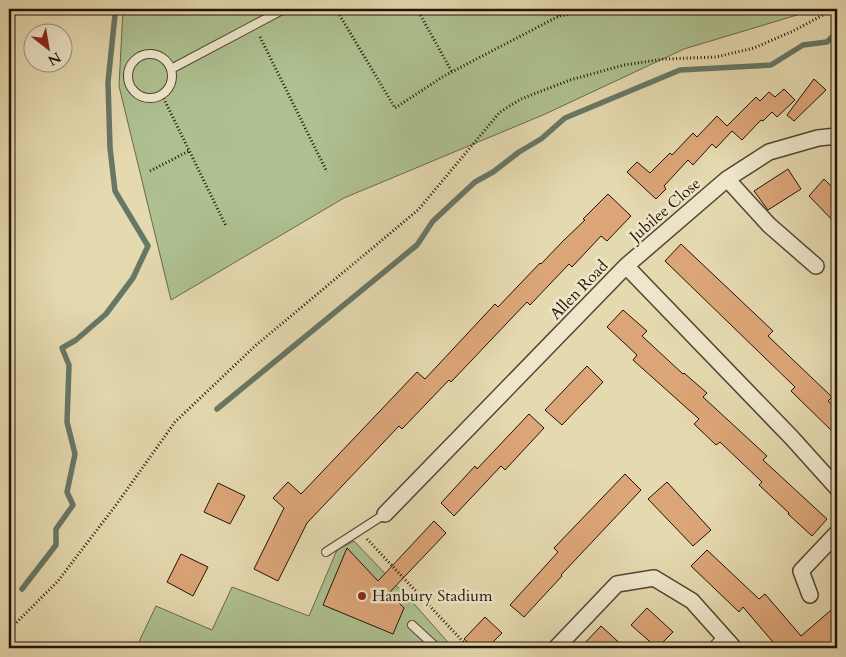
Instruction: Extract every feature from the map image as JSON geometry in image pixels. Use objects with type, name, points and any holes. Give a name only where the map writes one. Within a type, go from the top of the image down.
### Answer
[{"type":"street","name":"Jubilee Close","points":[[626,266],[727,179],[769,152],[818,138],[837,136]]},
{"type":"street","name":"Jubilee Close","points":[[727,179],[769,225],[816,266]]},
{"type":"street","name":"Allen Road","points":[[386,514],[626,266],[792,438],[837,488]]},
{"type":"street","points":[[810,596],[801,571],[837,533]]},
{"type":"street","points":[[556,648],[617,584],[654,578],[692,601],[734,648]]},
{"type":"lane","points":[[171,69],[284,9]]},
{"type":"lane","points":[[143,55],[157,55],[163,58],[171,69],[171,83],[162,95],[147,98],[140,96],[130,85],[129,70],[132,64],[143,55]]},
{"type":"lane","points":[[326,552],[386,514]]},
{"type":"lane","points":[[412,625],[438,648]]},
{"type":"lane","points":[[711,648],[723,636]]},
{"type":"path","points":[[336,9],[395,108],[452,72],[559,16],[600,9]]},
{"type":"path","points":[[417,9],[452,72]]},
{"type":"path","points":[[556,9],[559,16]]},
{"type":"path","points":[[9,630],[58,581],[116,505],[175,422],[255,346],[418,210],[500,112],[521,99],[570,80],[624,65],[664,59],[716,57],[754,48],[794,31],[830,9]]},
{"type":"path","points":[[254,25],[327,172]]},
{"type":"path","points":[[162,95],[226,226]]},
{"type":"path","points":[[150,171],[189,151]]},
{"type":"path","points":[[360,530],[469,648]]},
{"type":"green space","points":[[123,9],[817,9],[684,49],[543,115],[344,198],[171,300],[119,86]]},
{"type":"green space","name":"Hanbury Stadium","points":[[354,541],[453,648],[136,648],[156,606],[212,630],[232,587],[309,616],[337,550]]},
{"type":"building","points":[[814,79],[826,90],[794,121],[787,115]]},
{"type":"building","points":[[784,89],[795,100],[777,117],[772,112],[763,121],[761,120],[742,140],[732,131],[716,148],[712,144],[693,165],[688,160],[664,186],[666,189],[656,199],[627,172],[637,162],[650,173],[670,153],[672,155],[693,133],[697,137],[717,116],[727,126],[756,97],[760,101],[769,92],[775,97]]},
{"type":"building","points":[[788,169],[801,189],[768,210],[754,191]]},
{"type":"building","points":[[824,179],[837,192],[837,225],[809,196]]},
{"type":"building","points":[[608,194],[631,216],[607,241],[601,236],[572,267],[569,264],[530,305],[527,302],[451,382],[449,380],[402,429],[399,426],[307,523],[278,581],[254,569],[284,508],[273,498],[288,482],[301,494],[417,372],[425,379],[495,304],[498,307],[585,220],[583,219]]},
{"type":"building","points":[[681,244],[773,331],[768,336],[832,397],[828,401],[837,409],[837,436],[791,391],[795,387],[665,261]]},
{"type":"building","points":[[623,310],[647,331],[642,336],[683,374],[707,393],[703,397],[767,456],[763,460],[827,519],[812,536],[759,485],[762,482],[720,442],[716,445],[694,424],[699,419],[633,360],[637,355],[607,327]]},
{"type":"building","points":[[587,366],[603,382],[562,425],[545,410]]},
{"type":"building","points":[[529,414],[544,428],[505,470],[501,466],[454,516],[441,503],[475,466],[477,469]]},
{"type":"building","points":[[625,474],[641,490],[524,617],[510,605],[558,552],[554,548]]},
{"type":"building","points":[[667,482],[711,530],[693,546],[648,499]]},
{"type":"building","points":[[218,483],[245,496],[230,524],[204,512]]},
{"type":"building","points":[[434,521],[446,533],[389,593],[404,608],[393,634],[323,605],[347,548],[378,581]]},
{"type":"building","points":[[707,550],[759,599],[765,594],[801,636],[837,605],[837,639],[826,648],[778,648],[743,607],[739,612],[691,566]]},
{"type":"building","points":[[181,554],[208,567],[193,596],[167,582]]},
{"type":"building","points":[[647,608],[673,632],[657,648],[631,625]]},
{"type":"building","points":[[485,617],[502,633],[487,648],[474,648],[464,639]]},
{"type":"building","points":[[601,626],[625,648],[580,648]]},
{"type":"waterway","points":[[22,589],[56,545],[56,529],[73,505],[67,492],[75,454],[67,422],[69,365],[62,348],[76,340],[106,314],[133,278],[148,246],[115,191],[110,148],[108,82],[116,9]]},
{"type":"waterway","points":[[217,409],[417,245],[433,221],[475,182],[541,139],[565,118],[680,70],[771,65],[803,45],[827,42],[837,32]]},
{"type":"place","name":"Hanbury Stadium","points":[[362,596]]}]
